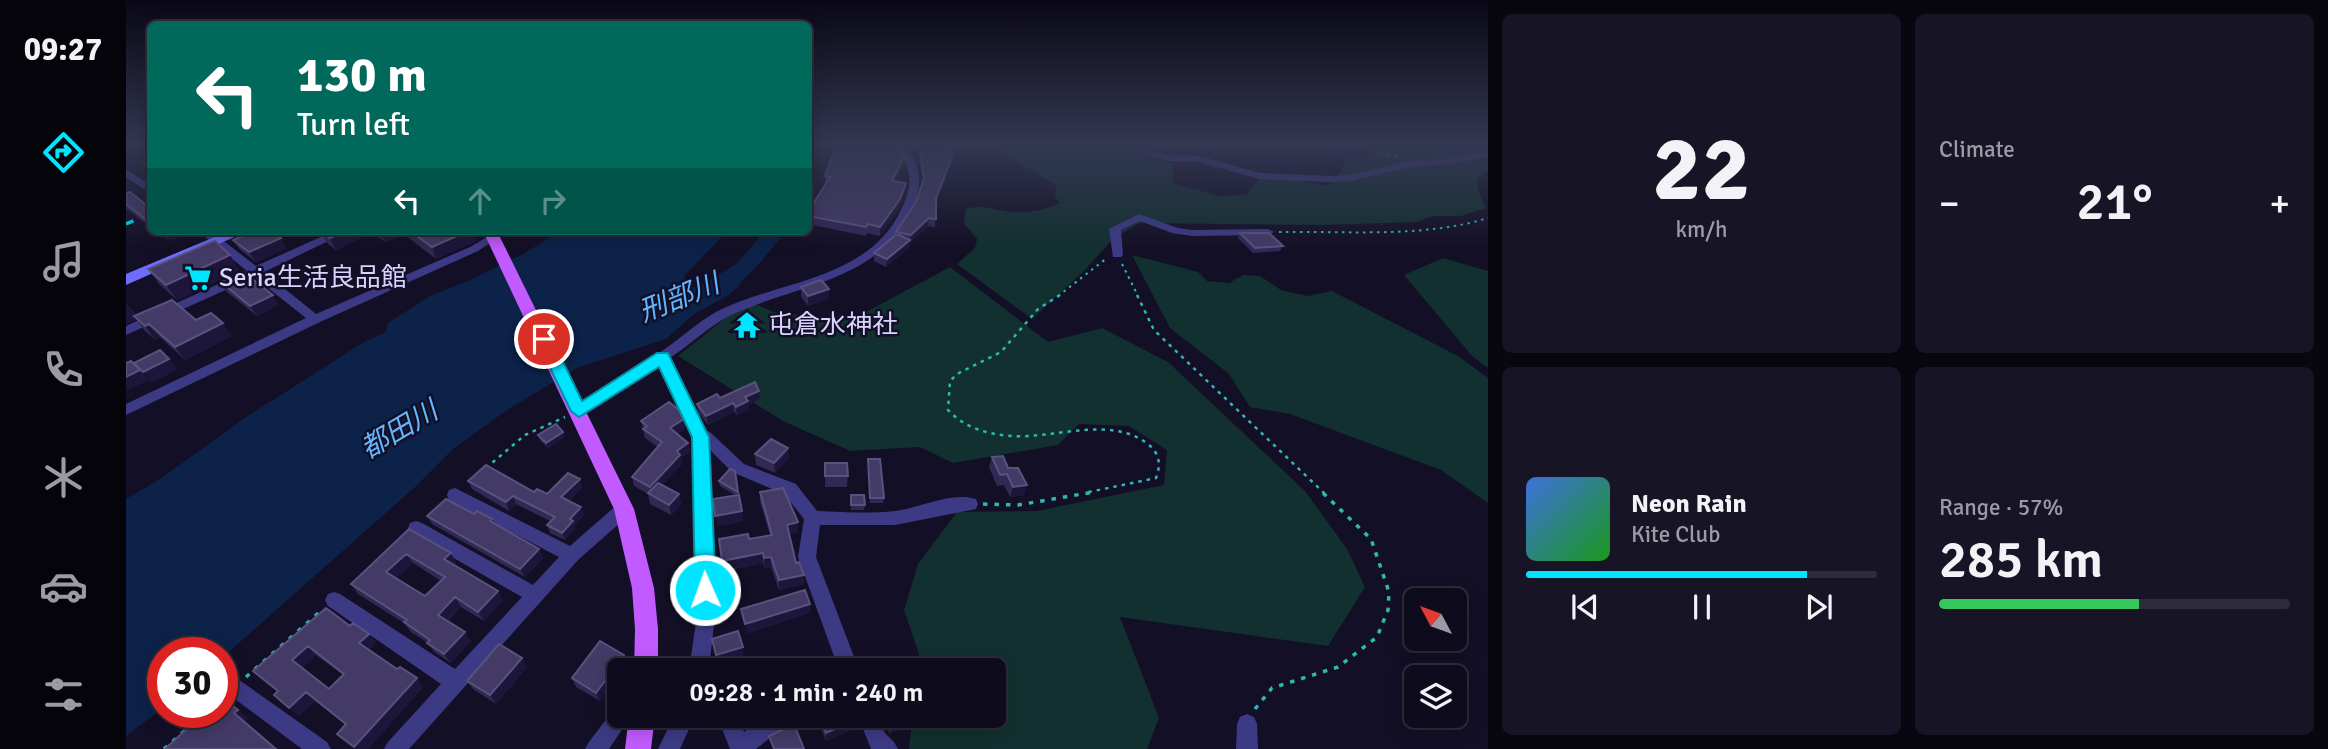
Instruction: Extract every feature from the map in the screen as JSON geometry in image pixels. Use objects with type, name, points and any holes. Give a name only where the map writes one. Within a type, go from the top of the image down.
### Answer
[{"type":"main road","points":[[497,235],[625,509],[637,548],[645,605],[646,658]]},
{"type":"main road","points":[[638,749],[641,728]]},
{"type":"street","points":[[576,407],[663,357],[704,325],[725,313],[852,267],[888,239],[908,211],[915,180]]},
{"type":"street","points":[[138,194],[147,190]]},
{"type":"street","points":[[1117,255],[1115,229],[1139,217],[1176,231],[1192,233],[1268,232]]},
{"type":"street","points":[[209,235],[315,319]]},
{"type":"street","points":[[126,280],[231,235]]},
{"type":"street","points":[[126,331],[334,235]]},
{"type":"street","points":[[126,410],[315,319],[474,249],[495,235]]},
{"type":"street","points":[[663,357],[700,437],[706,615],[703,658]]},
{"type":"street","points":[[700,437],[705,436],[738,468],[790,489],[813,518],[807,558],[844,658]]},
{"type":"street","points":[[454,495],[572,555]]},
{"type":"street","points":[[813,518],[888,518],[951,504],[970,504]]},
{"type":"street","points":[[395,749],[572,555],[625,509]]},
{"type":"street","points":[[416,528],[534,595]]},
{"type":"street","points":[[334,600],[456,682]]},
{"type":"street","points":[[238,689],[320,749]]},
{"type":"street","points":[[1247,724],[1247,749]]},
{"type":"street","points":[[596,749],[612,728]]},
{"type":"street","points":[[669,749],[679,728]]},
{"type":"street","points":[[732,728],[741,748],[767,728]]},
{"type":"street","points":[[872,728],[877,740],[887,749]]},
{"type":"path","points":[[1268,232],[1433,229],[1462,226],[1488,218]]},
{"type":"path","points":[[970,504],[1018,505],[1142,483],[1156,478],[1160,468],[1158,453],[1147,441],[1129,432],[1105,430],[1012,436],[981,431],[959,422],[948,410],[950,381],[957,374],[1001,352],[1038,309],[1074,286],[1106,258],[1117,255],[1154,330],[1371,539],[1390,592],[1388,610],[1377,637],[1338,667],[1272,688],[1258,703],[1247,724]]},
{"type":"path","points":[[485,470],[525,435],[576,407]]},
{"type":"path","points":[[238,684],[334,600]]},
{"type":"path","points":[[164,749],[187,728]]},
{"type":"green space","points":[[1048,180],[1173,180],[1173,183],[1218,196],[1247,195],[1259,180],[1297,180],[1327,186],[1333,180],[1477,180],[1478,190],[1486,208],[1461,216],[1433,216],[1417,222],[1321,225],[1140,223],[1114,238],[1085,270],[1032,319],[957,264],[975,248],[977,239],[964,223],[966,209],[983,207],[1010,212],[1042,210],[1060,203],[1055,197],[1056,185]]},
{"type":"green space","points":[[1132,255],[1198,272],[1207,281],[1229,283],[1243,275],[1260,276],[1281,290],[1307,296],[1332,291],[1458,356],[1488,378],[1488,503],[1441,470],[1290,414],[1250,407],[1229,374],[1170,328]]},
{"type":"green space","points":[[1443,258],[1488,271],[1488,368],[1473,357],[1404,275]]},
{"type":"green space","points":[[950,267],[1048,342],[1102,328],[1168,362],[1305,491],[1347,549],[1365,587],[1328,646],[1120,617],[1159,718],[1147,749],[909,749],[912,728],[1006,728],[1006,658],[918,658],[904,610],[918,564],[957,512],[1037,511],[1164,485],[1167,450],[1129,426],[1079,424],[1058,445],[953,463],[920,447],[850,451],[783,421],[678,356],[748,300],[773,312],[851,320]]},
{"type":"water","name":"都田川","points":[[554,235],[724,235],[684,276],[692,287],[697,288],[708,287],[724,277],[742,283],[729,295],[694,314],[666,339],[577,368],[507,410],[453,449],[415,487],[238,644],[238,637],[147,637],[147,720],[126,736],[126,499],[160,479],[246,417],[364,342],[386,332],[388,323],[430,296],[525,253]]},
{"type":"building","points":[[828,180],[893,180],[906,183],[900,199],[880,227],[812,217],[812,206]]},
{"type":"building","points":[[923,180],[943,180],[936,198],[936,219],[929,218],[911,235],[896,232],[916,202]]},
{"type":"building","points":[[130,192],[147,206],[147,221],[126,204],[126,193]]},
{"type":"building","points":[[1240,233],[1269,233],[1283,246],[1255,248]]},
{"type":"building","points":[[897,234],[910,240],[887,259],[874,253]]},
{"type":"building","points":[[245,235],[277,235],[281,238],[249,252],[233,240]]},
{"type":"building","points":[[416,235],[459,235],[432,247]]},
{"type":"building","points":[[215,241],[230,255],[166,285],[148,269],[212,242]]},
{"type":"building","points":[[243,272],[273,295],[250,306],[221,282]]},
{"type":"building","points":[[821,280],[829,289],[808,296],[801,287]]},
{"type":"building","points":[[172,300],[196,320],[211,313],[223,323],[175,347],[149,324],[145,326],[134,316]]},
{"type":"building","points":[[160,350],[169,359],[143,372],[134,363]]},
{"type":"building","points":[[131,361],[140,370],[126,377],[126,363]]},
{"type":"building","points":[[755,382],[759,391],[745,397],[748,401],[736,407],[733,403],[706,416],[697,404],[717,394],[720,398]]},
{"type":"building","points":[[669,402],[679,410],[684,419],[670,428],[688,443],[677,451],[680,455],[650,487],[632,477],[662,442],[643,429],[647,426],[641,421]]},
{"type":"building","points":[[556,424],[563,432],[546,443],[538,435]]},
{"type":"building","points":[[771,439],[788,448],[774,463],[755,454]]},
{"type":"building","points":[[1003,456],[1008,468],[1018,468],[1027,485],[1013,487],[1007,474],[1000,475],[992,457]]},
{"type":"building","points":[[868,459],[880,459],[884,498],[870,498]]},
{"type":"building","points":[[825,463],[847,463],[848,476],[825,476]]},
{"type":"building","points":[[486,465],[534,492],[537,489],[547,494],[568,473],[580,479],[561,497],[581,507],[562,533],[547,525],[555,517],[513,496],[506,502],[468,481]]},
{"type":"building","points":[[730,469],[735,471],[738,492],[719,481]]},
{"type":"building","points":[[658,483],[679,494],[669,505],[648,493]]},
{"type":"building","points":[[783,488],[798,522],[787,525],[796,563],[799,562],[804,575],[779,580],[771,557],[764,558],[763,553],[722,561],[719,539],[748,534],[749,539],[772,535],[760,492]]},
{"type":"building","points":[[739,495],[742,511],[715,516],[713,499]]},
{"type":"building","points":[[851,495],[864,495],[865,505],[851,505]]},
{"type":"building","points":[[446,499],[474,514],[477,511],[492,519],[490,521],[539,549],[520,569],[427,516]]},
{"type":"building","points":[[409,529],[451,553],[444,559],[498,591],[478,612],[455,597],[438,615],[465,632],[444,654],[427,643],[430,640],[404,622],[407,620],[351,584]],"holes":[[[406,554],[445,577],[425,596],[386,572]]]},
{"type":"building","points":[[728,568],[732,591],[716,594],[715,571]]},
{"type":"building","points":[[805,590],[810,604],[745,624],[741,609]]},
{"type":"building","points":[[326,608],[350,626],[353,623],[369,634],[359,643],[397,669],[400,667],[417,678],[354,747],[337,734],[346,724],[306,692],[289,708],[274,695],[278,691],[253,671]],"holes":[[[308,646],[344,674],[329,689],[292,660]]]},
{"type":"building","points":[[738,631],[743,647],[716,655],[712,639]]},
{"type":"building","points":[[600,641],[624,655],[622,658],[607,658],[607,678],[596,693],[572,678]]},
{"type":"building","points":[[499,644],[522,658],[490,695],[467,681]]},
{"type":"building","points":[[238,716],[276,749],[165,749],[188,728],[238,728]]},
{"type":"building","points":[[786,728],[796,728],[804,749],[774,749],[769,736]]},
{"type":"building","points":[[824,728],[838,728],[826,733]]},
{"type":"waterway","name":"刑部川","points":[[702,295],[725,283],[743,268],[772,235]]},
{"type":"railway","points":[[126,224],[147,215]]},
{"type":"place","name":"Seria生活良品館","points":[[198,278]]},
{"type":"place","name":"屯倉水神社","points":[[747,325]]},
{"type":"route","points":[[544,339],[579,411],[663,357],[700,437],[705,590]]}]
